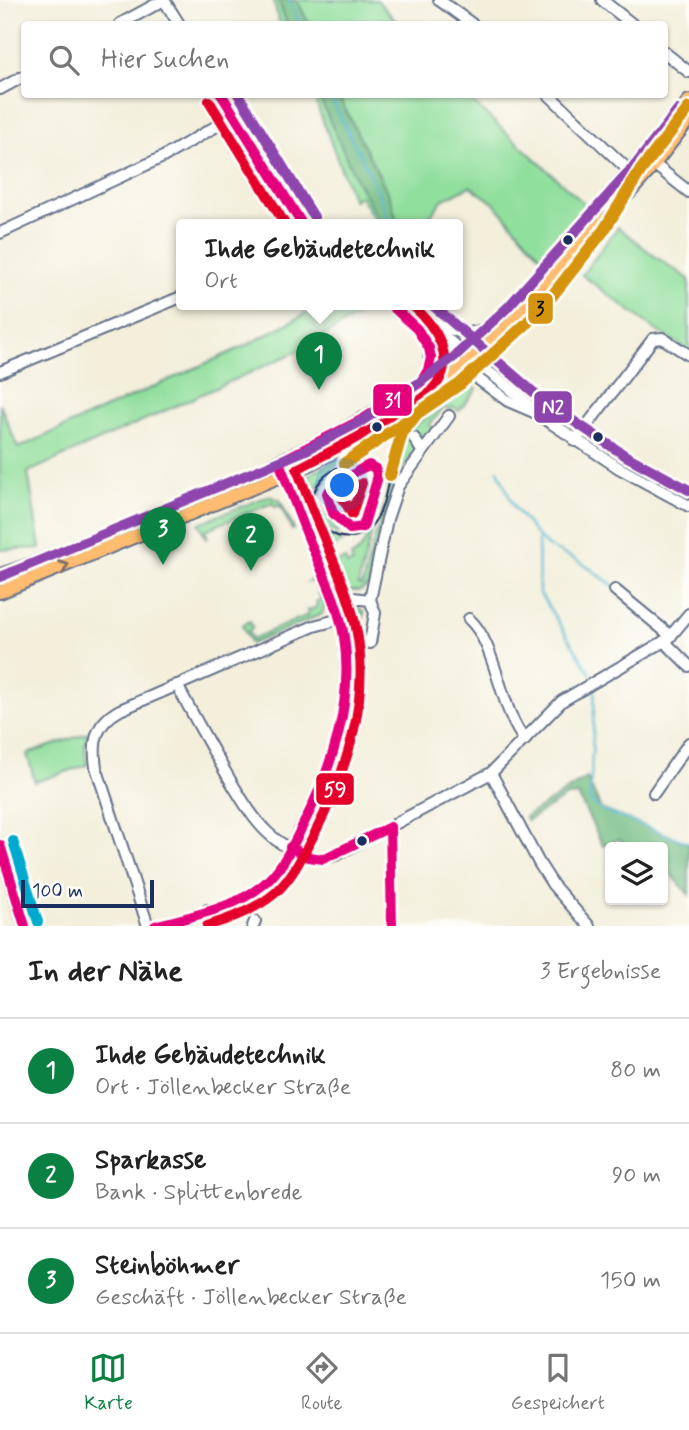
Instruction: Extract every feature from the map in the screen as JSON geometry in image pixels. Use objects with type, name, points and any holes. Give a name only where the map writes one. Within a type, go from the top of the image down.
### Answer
[{"type":"main road","points":[[649,160],[689,101]]},
{"type":"main road","points":[[0,593],[285,476],[367,435],[419,401],[468,364],[531,303],[635,176],[689,119]]},
{"type":"main road","points":[[0,576],[279,462],[363,419],[421,382],[494,323],[635,176]]},
{"type":"main road","points":[[279,462],[285,476]]},
{"type":"main road","points":[[0,845],[25,926]]},
{"type":"street","points":[[126,21],[164,0],[177,21]]},
{"type":"street","points":[[439,0],[468,21]]},
{"type":"street","points":[[603,0],[628,21]]},
{"type":"street","points":[[668,55],[689,72]]},
{"type":"street","points":[[0,89],[21,78]]},
{"type":"street","points":[[223,98],[299,219]]},
{"type":"street","points":[[552,98],[635,176]]},
{"type":"street","points":[[0,233],[163,156],[234,116]]},
{"type":"street","points":[[649,160],[689,192]]},
{"type":"street","points":[[0,372],[176,299]]},
{"type":"street","points":[[397,310],[423,334],[457,355],[508,401],[536,413],[619,468],[687,501]]},
{"type":"street","points":[[416,310],[458,333],[473,333],[494,323]]},
{"type":"street","points":[[424,316],[457,355]]},
{"type":"street","points":[[421,382],[430,368],[428,345],[423,334]]},
{"type":"street","points":[[575,441],[653,339],[662,338],[689,355]]},
{"type":"street","points":[[370,643],[375,613],[370,600],[396,492],[405,474],[449,416]]},
{"type":"street","points":[[414,438],[422,451]]},
{"type":"street","points":[[155,926],[244,897],[264,885],[281,864],[320,790],[340,733],[345,699],[346,656],[340,619],[285,476]]},
{"type":"street","points":[[615,590],[668,638],[689,667]]},
{"type":"street","points":[[335,602],[353,598],[370,600]]},
{"type":"street","points":[[177,685],[242,799],[266,831],[310,857],[323,859],[491,774],[550,712],[572,694],[668,638],[689,614]]},
{"type":"street","points":[[148,926],[96,767],[94,743],[98,730],[110,716],[177,685],[314,626],[340,619]]},
{"type":"street","points":[[469,619],[480,633],[515,726],[525,740]]},
{"type":"street","points":[[654,793],[689,743]]},
{"type":"street","points":[[491,774],[553,885],[589,926]]},
{"type":"street","points":[[390,827],[392,926]]},
{"type":"street","points":[[207,910],[212,926]]},
{"type":"green space","points":[[273,0],[377,0],[396,21],[279,21]]},
{"type":"green space","points":[[278,0],[297,0],[308,21],[286,21]]},
{"type":"green space","points":[[314,98],[468,98],[588,207],[544,260],[495,204],[470,186],[442,200],[429,219],[374,219],[360,196],[353,200]]},
{"type":"green space","points":[[319,98],[340,98],[390,197],[397,219],[378,219],[357,181]]},
{"type":"green space","points":[[618,227],[689,279],[689,351],[582,275]]},
{"type":"green space","points":[[313,310],[367,310],[298,351],[28,472],[40,548],[0,550],[0,404],[18,448],[249,344]]},
{"type":"green space","points":[[471,385],[477,389],[459,411],[453,407],[450,411],[444,407],[429,425],[435,430],[422,439],[414,433],[408,437],[416,449],[395,481],[368,586],[360,591],[344,591],[333,569],[336,563],[345,559],[347,565],[353,563],[351,557],[360,551],[373,528],[358,585],[362,586],[403,437],[406,437],[410,429]]},
{"type":"green space","points":[[393,430],[347,457],[320,482],[312,496],[312,512],[323,531],[343,542],[330,548],[324,546],[304,496],[305,479],[315,471]]},
{"type":"green space","points":[[327,477],[320,494],[321,506],[339,534],[323,524],[316,509],[317,493]]},
{"type":"green space","points":[[269,496],[280,500],[294,529],[292,530],[280,505],[275,507],[272,503],[205,530],[206,539],[199,523]]},
{"type":"green space","points":[[313,579],[325,605],[322,614],[251,644],[242,625],[250,621],[253,628],[248,631],[252,639],[308,615],[307,611],[317,607],[316,602],[321,599],[314,582],[308,582]]},
{"type":"green space","points":[[352,605],[364,612],[359,638],[366,645],[359,682],[356,682],[348,610]]},
{"type":"green space","points":[[88,733],[85,747],[87,765],[35,782],[27,754]]},
{"type":"green space","points":[[587,778],[601,809],[689,844],[689,895],[668,870],[668,842],[622,842],[619,839],[605,842],[603,846],[578,795],[567,796],[527,821],[525,817]]},
{"type":"waterway","points":[[289,0],[299,21]]},
{"type":"waterway","points":[[332,98],[370,174],[388,219]]},
{"type":"waterway","points":[[445,310],[453,316]]},
{"type":"waterway","points":[[498,470],[514,507],[538,537],[549,547],[582,563],[614,586]]},
{"type":"waterway","points":[[538,539],[539,592],[591,674]]},
{"type":"waterway","points":[[595,690],[590,800],[601,810],[689,843]]},
{"type":"tram line","points":[[345,463],[324,477],[314,493],[313,507],[318,520],[326,530],[338,536],[351,537],[364,533],[375,521],[383,505],[390,475]]},
{"type":"metro line","name":"3","points":[[345,463],[460,384],[525,325],[552,296],[604,230],[641,170],[689,108]]},
{"type":"metro line","name":"3","points":[[390,475],[402,433],[415,416]]},
{"type":"transit line","name":"31","points":[[223,98],[299,219]]},
{"type":"transit line","name":"N2","points":[[240,98],[314,217]]},
{"type":"transit line","name":"59","points":[[209,101],[282,219]]},
{"type":"transit line","name":"N2","points":[[0,577],[304,451],[360,422],[404,394],[454,357],[507,308],[636,164],[678,110]]},
{"type":"transit line","name":"31","points":[[279,462],[363,419],[421,382],[431,358],[429,348],[417,329],[396,310]]},
{"type":"transit line","name":"59","points":[[207,926],[259,905],[287,881],[315,833],[345,761],[358,711],[360,659],[357,633],[347,595],[297,469],[368,432],[431,391],[444,368],[444,356],[436,333],[417,310]]},
{"type":"transit line","name":"N2","points":[[438,310],[545,402],[626,456],[689,490]]},
{"type":"transit line","name":"31","points":[[155,926],[226,906],[252,893],[276,872],[313,805],[338,735],[346,686],[344,637],[333,598],[279,462]]},
{"type":"transit line","name":"31","points":[[369,465],[376,469],[377,480],[363,527],[350,529],[333,513],[327,493],[346,476],[369,465]]},
{"type":"transit line","name":"59","points":[[362,483],[352,514],[342,497],[362,483]]},
{"type":"transit line","name":"31","points":[[390,827],[392,926]]},
{"type":"transit line","name":"31","points":[[290,847],[309,857],[323,859],[390,827]]},
{"type":"transit line","points":[[13,841],[38,922]]},
{"type":"transit line","name":"31","points":[[0,845],[25,926]]},
{"type":"place","name":"Ihde Gebäudetechnik","points":[[319,390]]},
{"type":"place","name":"Steinböhmer","points":[[163,565]]},
{"type":"place","name":"Sparkasse","points":[[251,571]]}]
